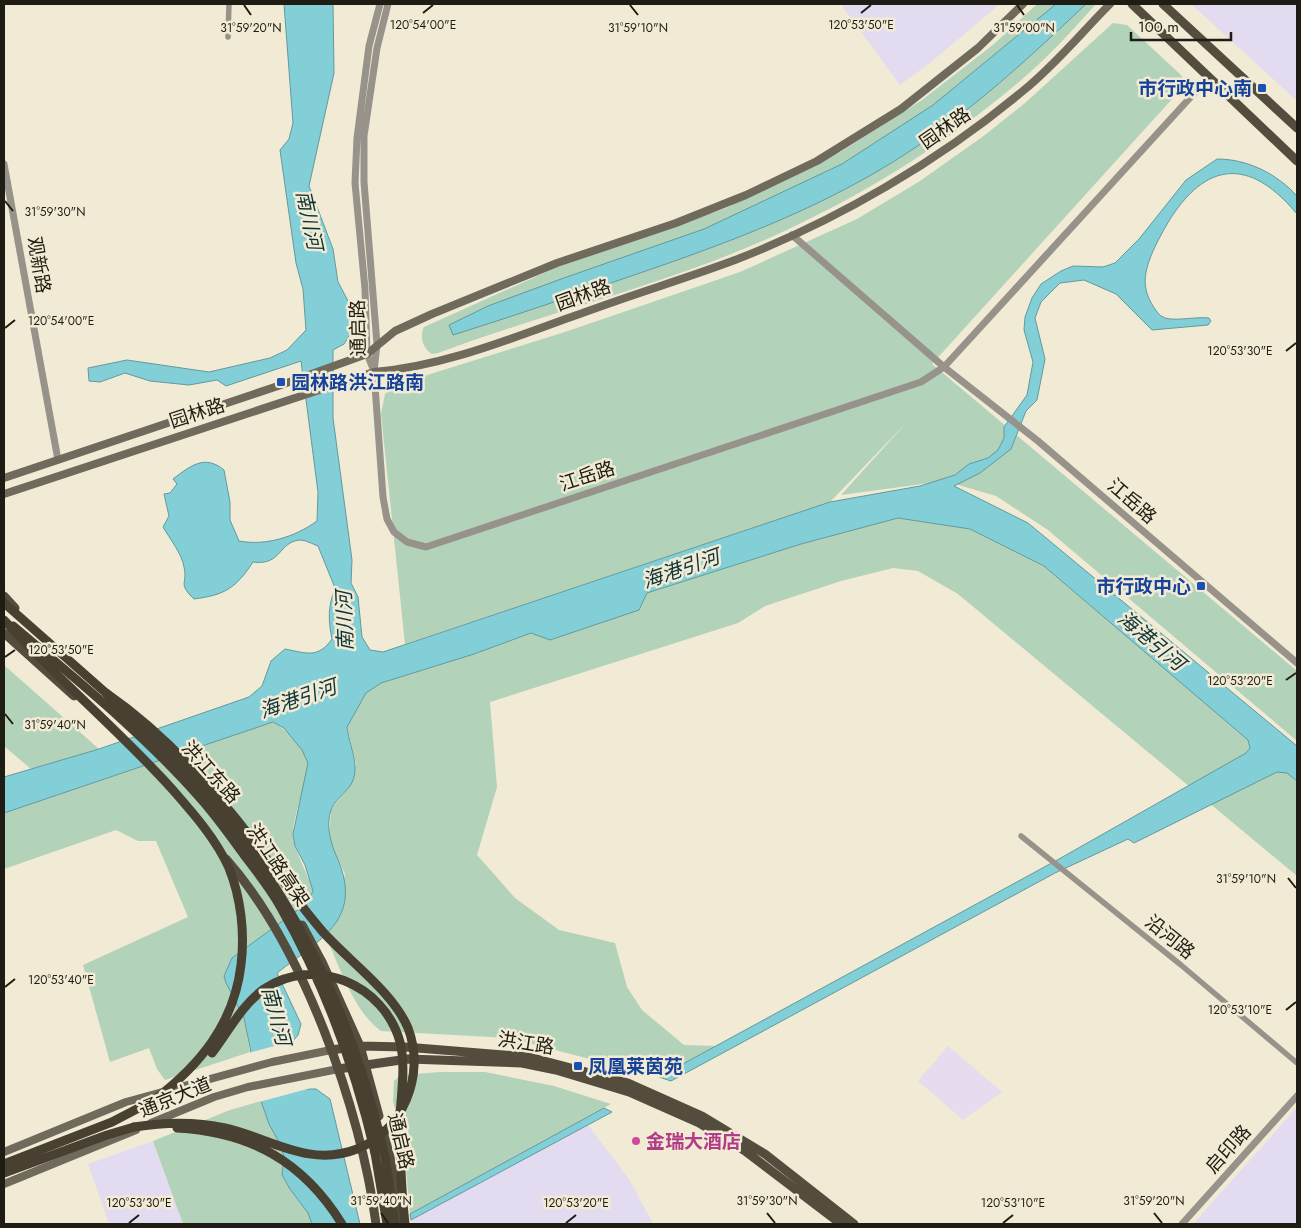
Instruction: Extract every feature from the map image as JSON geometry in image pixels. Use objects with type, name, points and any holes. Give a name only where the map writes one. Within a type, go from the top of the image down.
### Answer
[{"type":"highway","name":"洪江路高架","points":[[4,603],[106,693],[186,773],[223,815],[267,874],[305,937],[332,990],[358,1055],[385,1157],[395,1224]]},
{"type":"highway","name":"洪江路高架","points":[[4,619],[124,722],[201,799],[279,905],[324,994],[348,1056],[368,1126],[387,1224]]},
{"type":"highway","points":[[4,619],[37,657],[103,718],[178,796],[218,848],[233,879],[243,933],[242,956],[235,996],[225,1022],[207,1050],[180,1079],[154,1100]]},
{"type":"highway","points":[[106,693],[135,713],[199,774],[244,829],[290,892],[324,932],[390,1000],[407,1027],[414,1063],[412,1083],[406,1102],[393,1124],[368,1143],[342,1154],[327,1156],[308,1155],[226,1128],[194,1123],[163,1123],[134,1127]]},
{"type":"highway","points":[[154,1100],[182,1084],[195,1073],[247,1005],[272,985],[291,977],[319,974],[350,982],[364,989],[387,1011],[400,1043],[402,1062],[400,1151],[405,1224]]},
{"type":"highway","name":"通京大道","points":[[4,1164],[112,1122],[154,1100]]},
{"type":"highway","points":[[134,1127],[210,1131],[252,1142],[274,1154],[295,1169],[322,1196],[342,1224]]},
{"type":"highway","name":"通京大道","points":[[4,1173],[134,1127]]},
{"type":"main road","name":"园林路","points":[[4,478],[281,385],[367,354],[395,331],[440,311],[557,263],[708,211],[817,160],[901,109],[978,48],[1023,4]]},
{"type":"main road","name":"园林路","points":[[4,494],[374,372],[401,370],[434,362],[510,338],[736,259],[792,235],[889,185],[951,144],[1026,90],[1110,4]]},
{"type":"main road","points":[[1132,4],[1297,161]]},
{"type":"main road","points":[[1164,4],[1297,128]]},
{"type":"main road","name":"洪江东路","points":[[4,596],[180,759],[244,835],[294,910],[315,948],[367,1065]]},
{"type":"main road","points":[[4,633],[154,774],[249,885],[274,925],[293,962],[338,1069],[368,1178],[376,1224]]},
{"type":"main road","name":"通京大道","points":[[4,1152],[126,1102],[302,1055],[360,1046]]},
{"type":"main road","name":"洪江路","points":[[360,1046],[405,1047],[530,1057],[628,1083],[677,1103],[765,1154],[854,1224]]},
{"type":"main road","name":"洪江路","points":[[367,1065],[408,1059],[522,1063],[556,1070],[629,1092],[699,1123],[746,1151],[841,1224]]},
{"type":"main road","name":"通京大道","points":[[4,1184],[214,1098],[248,1088],[308,1075],[367,1065]]},
{"type":"main road","name":"通启路","points":[[367,1065],[390,1157],[400,1224]]},
{"type":"street","points":[[228,37],[229,4]]},
{"type":"street","name":"通启路","points":[[374,372],[367,354],[366,289],[356,174],[357,138],[369,46],[380,4]]},
{"type":"street","name":"通启路","points":[[374,372],[377,344],[364,182],[364,136],[377,48],[388,4]]},
{"type":"street","name":"江岳路","points":[[374,372],[386,519],[394,532],[407,542],[426,546],[921,382],[944,367],[1209,77]]},
{"type":"street","name":"观新路","points":[[4,164],[58,460]]},
{"type":"street","points":[[792,235],[944,367]]},
{"type":"street","name":"江岳路","points":[[944,367],[1023,429],[1297,663]]},
{"type":"street","name":"沿河路","points":[[1021,836],[1182,964],[1297,1063]]},
{"type":"street","name":"启印路","points":[[1182,1224],[1297,1096]]},
{"type":"shaded area","points":[[846,4],[1000,4],[930,63],[900,85],[842,6]]},
{"type":"shaded area","points":[[1191,4],[1297,4],[1297,101]]},
{"type":"shaded area","points":[[948,1046],[1002,1092],[963,1120],[918,1081]]},
{"type":"shaded area","points":[[1297,1107],[1297,1224],[1193,1224]]},
{"type":"shaded area","points":[[588,1125],[629,1179],[653,1224],[412,1224],[411,1220]]},
{"type":"shaded area","points":[[153,1141],[183,1224],[109,1224],[88,1164]]},
{"type":"green space","points":[[1037,4],[1096,4],[1039,63],[985,110],[913,161],[875,184],[797,225],[681,273],[438,353],[432,354],[424,346],[422,334],[424,327],[555,268],[726,208],[842,151],[922,100],[994,44]]},
{"type":"green space","points":[[1113,23],[1127,25],[1181,75],[1184,82],[1182,88],[932,364],[1297,671],[1297,741],[1048,530],[996,496],[945,481],[841,495],[907,422],[830,502],[405,644],[381,414],[385,394],[392,386],[565,332],[740,272],[857,219],[920,181],[985,135],[1025,103]]},
{"type":"green space","points":[[898,518],[970,529],[1044,566],[1297,781],[1297,876],[958,594],[918,571],[893,568],[841,581],[765,606],[738,623],[490,702],[497,787],[477,855],[515,898],[559,930],[615,943],[627,987],[642,1010],[684,1045],[716,1046],[659,1077],[509,1038],[381,1031],[371,1023],[348,987],[325,935],[334,926],[345,874],[329,840],[331,810],[351,783],[356,764],[347,727],[366,693],[381,683],[474,654],[531,633],[550,640],[638,610],[647,593],[801,544]]},
{"type":"green space","points":[[4,665],[99,749],[31,769],[4,746]]},
{"type":"green space","points":[[273,722],[294,739],[303,750],[308,762],[293,833],[295,847],[313,891],[308,900],[289,918],[232,958],[236,1003],[244,1018],[250,1052],[165,1080],[157,1069],[149,1048],[110,1062],[83,965],[188,917],[156,841],[138,841],[116,830],[4,869],[4,813]]},
{"type":"green space","points":[[440,1072],[485,1072],[554,1086],[611,1104],[410,1214],[404,1147],[393,1101],[394,1081],[401,1075]]},
{"type":"green space","points":[[261,1101],[284,1157],[282,1175],[308,1213],[312,1224],[183,1224],[153,1141],[230,1110]]},
{"type":"water","points":[[284,4],[333,4],[334,73],[309,186],[333,249],[338,282],[355,314],[355,327],[344,344],[333,350],[333,418],[352,560],[351,583],[358,597],[362,637],[370,650],[383,652],[830,502],[920,486],[955,475],[969,464],[988,458],[998,450],[1004,438],[1004,427],[1027,395],[1033,362],[1024,330],[1025,317],[1032,298],[1041,284],[1061,271],[1073,266],[1103,267],[1115,263],[1139,239],[1186,180],[1217,159],[1251,165],[1280,181],[1297,196],[1297,214],[1277,193],[1258,180],[1240,174],[1222,175],[1206,181],[1190,194],[1175,212],[1158,241],[1149,261],[1145,282],[1152,304],[1159,314],[1165,318],[1209,318],[1211,321],[1208,325],[1152,330],[1116,294],[1084,280],[1060,283],[1041,302],[1035,318],[1045,359],[1037,400],[1026,411],[1011,449],[980,473],[954,486],[1028,523],[1297,746],[1297,781],[1287,773],[1277,772],[1134,843],[1128,839],[1055,873],[671,1081],[659,1077],[1059,859],[1246,753],[1250,748],[1248,740],[1044,566],[970,529],[898,518],[801,544],[647,593],[639,610],[550,640],[531,633],[474,654],[381,683],[366,693],[347,727],[354,757],[355,772],[350,786],[334,804],[330,815],[330,839],[344,877],[345,896],[342,911],[334,925],[323,937],[277,973],[301,1024],[298,1035],[293,1041],[306,1089],[316,1089],[330,1099],[360,1224],[312,1224],[308,1213],[282,1175],[284,1157],[261,1101],[244,1018],[224,976],[232,958],[299,909],[309,899],[313,891],[305,865],[295,846],[293,834],[308,763],[302,750],[284,728],[273,722],[4,813],[4,777],[99,749],[249,697],[262,686],[271,661],[285,649],[305,653],[317,652],[322,650],[332,639],[329,613],[335,588],[318,546],[302,540],[293,542],[269,561],[253,562],[241,578],[229,589],[214,595],[194,599],[184,586],[185,573],[181,557],[163,527],[169,516],[164,494],[170,493],[177,484],[173,479],[192,466],[204,462],[217,465],[224,470],[230,502],[230,520],[239,541],[259,542],[280,539],[299,532],[317,521],[318,492],[301,361],[226,386],[217,380],[189,385],[150,381],[125,373],[100,382],[89,381],[88,368],[127,360],[209,372],[270,358],[287,350],[306,330],[303,289],[296,263],[280,150],[289,139],[293,123]]},
{"type":"water","points":[[1056,4],[1086,4],[987,94],[961,114],[906,153],[844,190],[740,237],[596,288],[453,335],[449,325],[488,306],[704,229],[842,164],[933,105]]},
{"type":"water","points":[[604,1108],[612,1112],[411,1220],[410,1214]]},
{"type":"pier","points":[[297,1040],[308,1086],[311,1088],[259,1102],[248,1053]]},
{"type":"place","name":"市行政中心南","points":[[1262,88]]},
{"type":"place","name":"园林路洪江路南","points":[[281,382]]},
{"type":"place","name":"市行政中心","points":[[1201,586]]},
{"type":"place","name":"凤凰莱茵苑","points":[[578,1066]]},
{"type":"place","name":"金瑞大酒店","points":[[636,1141]]},
{"type":"water label","name":"南川河","points":[[309,220]]},
{"type":"water label","name":"海港引河","points":[[681,569]]},
{"type":"water label","name":"南川河","points":[[345,621]]},
{"type":"water label","name":"海港引河","points":[[1151,641]]},
{"type":"water label","name":"海港引河","points":[[298,699]]},
{"type":"water label","name":"南川河","points":[[276,1016]]}]
